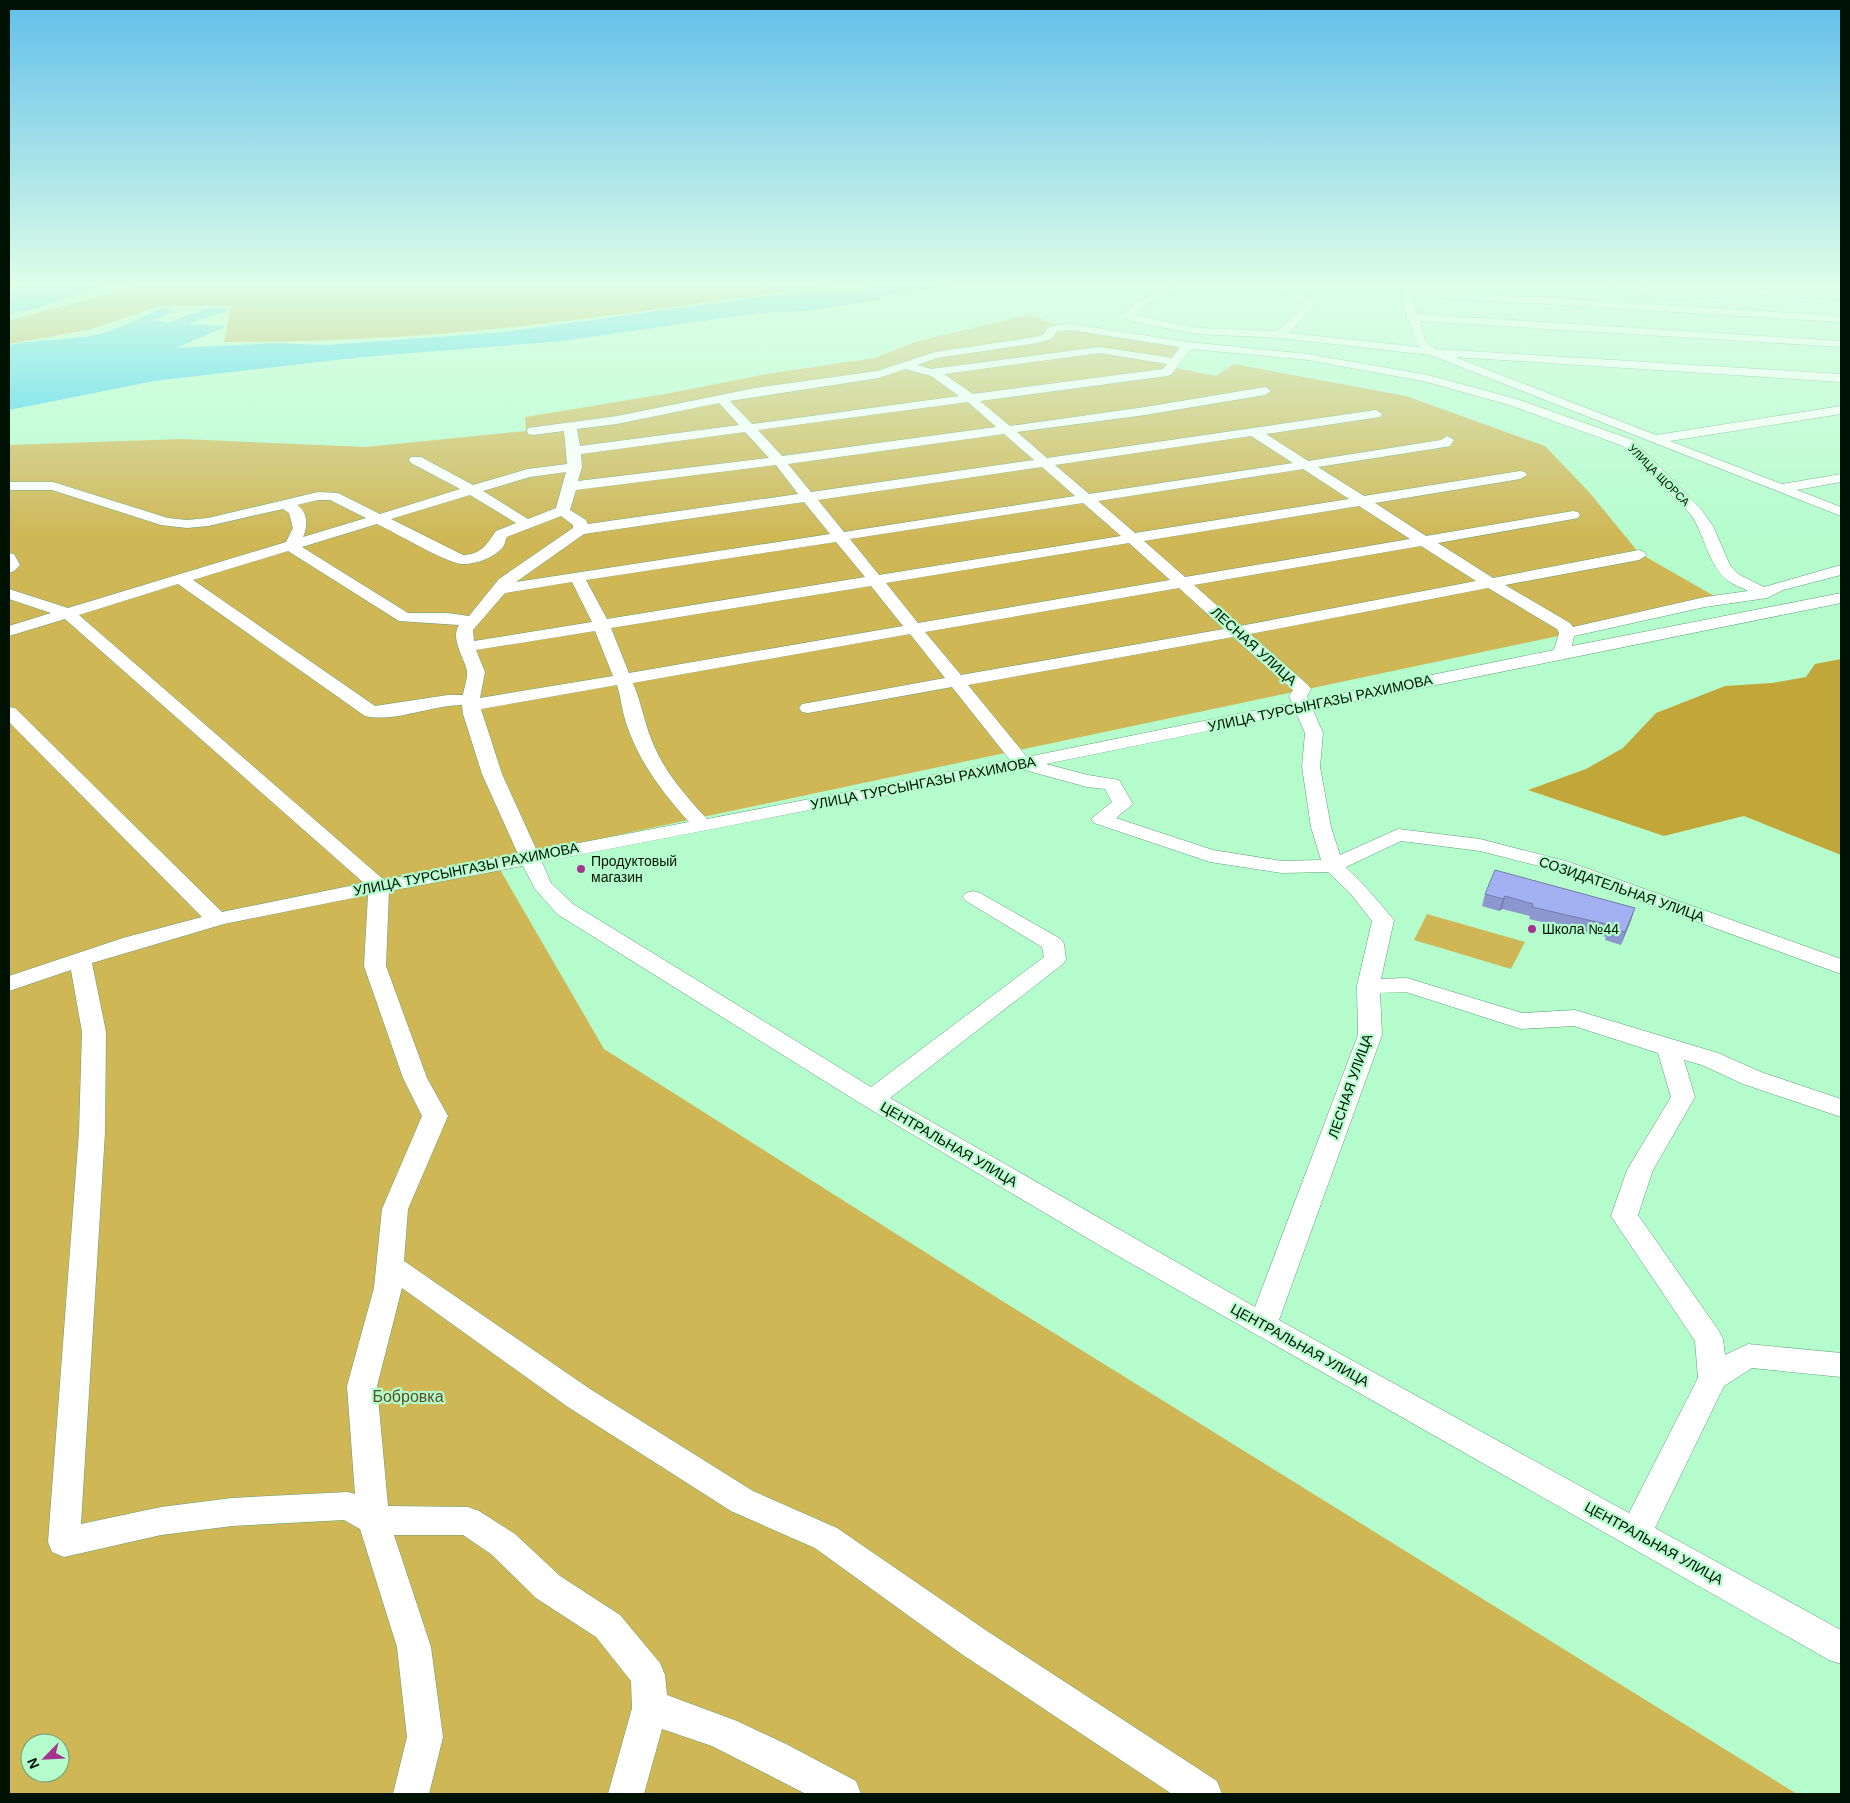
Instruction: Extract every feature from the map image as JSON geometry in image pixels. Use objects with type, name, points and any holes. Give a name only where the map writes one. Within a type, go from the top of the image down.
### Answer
[{"type":"street","points":[[533,431],[631,418],[721,398],[879,374],[895,369]]},
{"type":"street","name":"ЛЕСНАЯ УЛИЦА","points":[[920,369],[932,372],[970,398],[1302,688],[1298,696],[1314,733],[1311,767],[1320,827],[1333,866],[1357,889],[1383,920],[1368,986],[1370,1034],[1263,1325]]},
{"type":"street","points":[[932,372],[954,369]]},
{"type":"street","points":[[9,631],[575,459],[748,428],[1167,372],[1169,369]]},
{"type":"street","name":"УЛИЦА ЩОРСА","points":[[1374,369],[1428,379],[1513,402],[1628,443],[1696,512],[1706,526],[1723,567],[1733,577],[1764,593]]},
{"type":"street","name":"УЛИЦА ЩОРСА","points":[[1476,369],[1841,512]]},
{"type":"street","points":[[1702,369],[1841,378]]},
{"type":"street","points":[[571,486],[621,483],[1145,410],[1265,391]]},
{"type":"street","points":[[1513,402],[1545,396]]},
{"type":"street","points":[[721,398],[779,461],[1023,764]]},
{"type":"street","points":[[1628,443],[1841,410]]},
{"type":"street","points":[[1376,414],[580,530],[505,582],[473,622],[465,628],[466,647],[1520,475]]},
{"type":"street","points":[[9,486],[53,486],[166,522],[187,524],[208,522],[318,496],[333,496],[460,559],[469,560],[482,556],[498,545],[497,541],[501,534],[562,511],[571,486],[575,459],[570,427]]},
{"type":"street","points":[[1254,432],[1490,583],[1564,626],[1567,633],[1562,653]]},
{"type":"street","points":[[499,589],[1445,443],[1447,440]]},
{"type":"street","points":[[416,460],[472,490],[527,524]]},
{"type":"street","points":[[1781,488],[1841,478]]},
{"type":"street","points":[[285,504],[296,511],[300,528],[291,546]]},
{"type":"street","points":[[562,511],[581,523],[580,530]]},
{"type":"street","points":[[181,579],[371,712],[388,711],[448,700],[472,702],[623,678],[1573,516]]},
{"type":"street","points":[[291,546],[405,618],[447,618],[473,622]]},
{"type":"street","points":[[808,708],[1238,631],[1639,555]]},
{"type":"street","points":[[9,557],[12,565],[9,568]]},
{"type":"street","points":[[1567,633],[1705,602],[1764,593],[1777,587],[1841,570]]},
{"type":"street","points":[[577,577],[601,624],[623,678],[646,749],[668,787],[702,825]]},
{"type":"street","points":[[1764,593],[1805,605]]},
{"type":"street","points":[[9,594],[67,613],[379,886],[376,966],[415,1078],[436,1116],[394,1209],[388,1288],[362,1386],[373,1520],[414,1647],[425,1737],[411,1794]]},
{"type":"street","name":"УЛИЦА ТУРСЫНГАЗЫ РАХИМОВА","points":[[9,984],[80,959],[192,924],[530,856],[1023,764],[1562,653],[1841,598]]},
{"type":"street","name":"ЦЕНТРАЛЬНАЯ УЛИЦА","points":[[466,647],[476,672],[472,714],[492,774],[510,818],[542,884],[565,909],[872,1099],[1263,1325],[1841,1648]]},
{"type":"street","points":[[9,712],[217,919]]},
{"type":"street","name":"СОЗИДАТЕЛЬНАЯ УЛИЦА","points":[[1023,764],[1087,781],[1112,784],[1123,804],[1101,819],[1210,856],[1282,866],[1333,866],[1398,835],[1480,845],[1562,866],[1841,967]]},
{"type":"street","points":[[872,1099],[978,1020],[1054,959],[1053,944],[973,897]]},
{"type":"street","points":[[80,959],[94,1032],[92,1132],[64,1542],[161,1521],[232,1512],[348,1506],[373,1520],[468,1521],[503,1544],[548,1587],[608,1626],[648,1674],[650,1708],[626,1794]]},
{"type":"street","points":[[1368,986],[1408,985],[1521,1021],[1575,1018],[1668,1048],[1710,1059],[1752,1078],[1841,1108]]},
{"type":"street","points":[[1668,1048],[1683,1097],[1640,1170],[1624,1216],[1709,1339],[1713,1378]]},
{"type":"street","points":[[390,1265],[579,1398],[742,1501],[826,1538],[975,1643],[1204,1794]]},
{"type":"street","points":[[1636,1533],[1713,1378],[1748,1356],[1841,1365]]},
{"type":"street","points":[[650,1708],[679,1714],[709,1727],[843,1794]]},
{"type":"green space","name":"Бобровка","points":[[799,369],[1181,369],[1216,376],[1226,369],[1262,369],[1406,396],[1545,446],[1589,492],[1639,553],[1723,601],[495,861],[604,1049],[996,1297],[1797,1794],[9,1794],[9,445],[181,439],[366,447],[526,431],[525,417]]},
{"type":"green space","points":[[1427,914],[1525,942],[1511,969],[1414,940]]},
{"type":"shaded area","points":[[1841,659],[1841,855],[1744,816],[1664,836],[1528,790],[1586,769],[1623,748],[1656,713],[1725,686],[1772,683],[1806,677],[1815,664]]},
{"type":"water","points":[[9,369],[257,369],[154,381],[9,410]]},
{"type":"building","points":[[1495,870],[1635,908],[1625,932],[1609,928],[1610,925],[1532,907],[1533,904],[1505,896],[1503,899],[1485,894]]},
{"type":"place","name":"Продуктовый магазин","points":[[581,869]]},
{"type":"place","name":"Школа №44","points":[[1532,929]]}]
